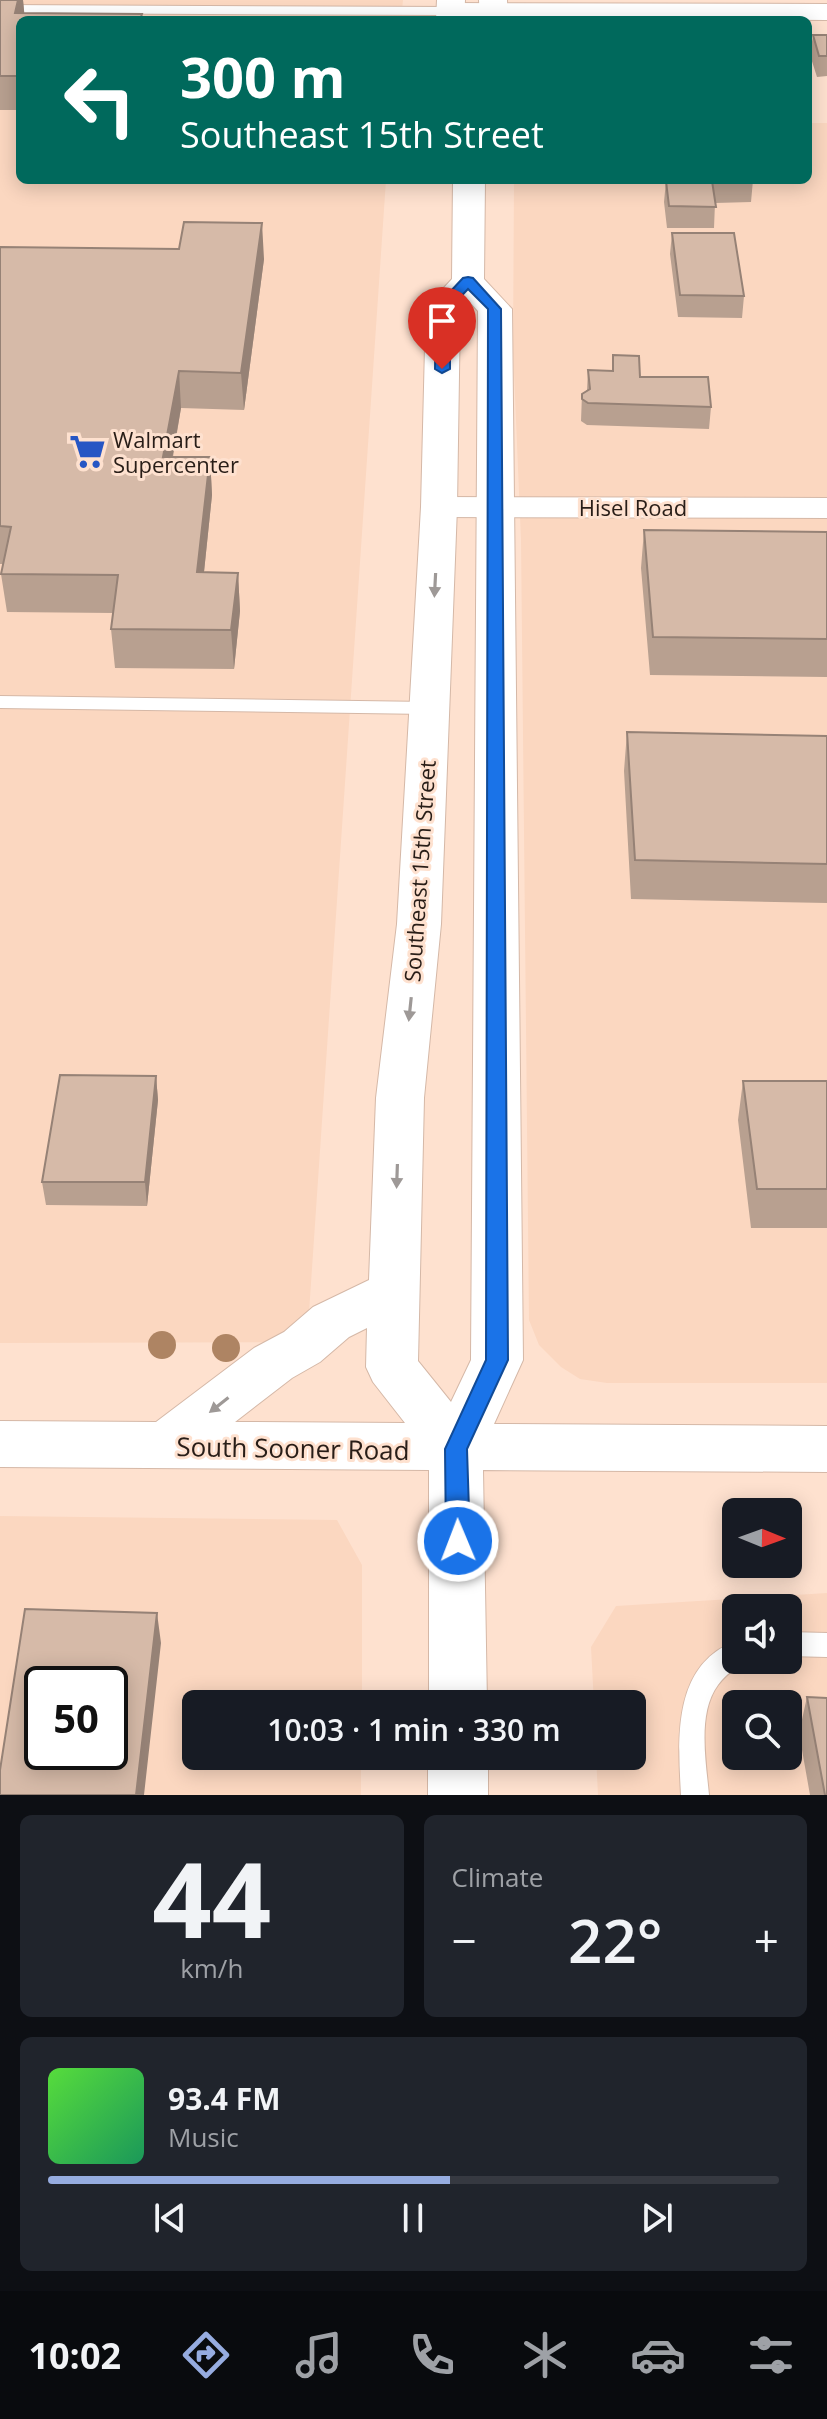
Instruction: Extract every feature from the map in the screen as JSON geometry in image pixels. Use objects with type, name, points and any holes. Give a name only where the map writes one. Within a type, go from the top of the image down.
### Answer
[{"type":"main road","points":[[450,10],[779,6],[827,12]]},
{"type":"main road","points":[[458,1690],[456,1449],[497,1360],[495,309],[468,281],[469,184]]},
{"type":"main road","name":"Southeast 15th Street","points":[[456,1449],[392,1367],[400,1098],[419,924],[439,507],[443,307],[468,281]]},
{"type":"main road","points":[[428,708],[495,708]]},
{"type":"main road","points":[[165,1446],[273,1363],[302,1347],[331,1322],[393,1292]]},
{"type":"main road","name":"South Sooner Road","points":[[0,1444],[827,1449]]},
{"type":"main road","points":[[458,1770],[458,1795]]},
{"type":"street","name":"Hisel Road","points":[[439,507],[827,508]]},
{"type":"lane","points":[[0,9],[450,10]]},
{"type":"lane","points":[[0,702],[428,708]]},
{"type":"lane","points":[[802,1644],[827,1645]]},
{"type":"lane","points":[[695,1795],[692,1752],[695,1701],[705,1678],[722,1661]]},
{"type":"shaded area","points":[[0,0],[403,0],[401,16],[16,16],[16,184],[386,184],[307,1342],[0,1343]]},
{"type":"shaded area","points":[[812,123],[827,123],[827,1383],[607,1383],[580,1379],[561,1367],[539,1345],[529,1320],[521,540],[513,348],[514,184],[812,184]]},
{"type":"shaded area","points":[[0,1516],[337,1520],[362,1565],[362,1690],[182,1690],[182,1770],[361,1770],[361,1795],[0,1795]]},
{"type":"shaded area","points":[[827,1593],[827,1795],[598,1795],[597,1770],[646,1770],[646,1690],[593,1690],[591,1647],[616,1606],[722,1599],[722,1674],[802,1674],[802,1595]]},
{"type":"building","points":[[0,0],[18,0],[15,13],[142,14],[16,16],[16,76],[0,76]]},
{"type":"building","points":[[813,35],[827,35],[827,56],[819,56]]},
{"type":"building","points":[[666,184],[712,184],[716,207],[669,206]]},
{"type":"building","name":"Walmart Supercenter","points":[[184,222],[262,223],[241,373],[179,371],[163,457],[210,457],[197,572],[238,573],[231,630],[111,629],[118,575],[1,574],[11,527],[0,526],[0,247],[179,249]]},
{"type":"building","points":[[672,233],[734,233],[744,296],[680,295]]},
{"type":"building","points":[[613,355],[639,356],[640,377],[708,377],[711,407],[588,403],[582,399],[582,394],[590,389],[588,370],[613,371]]},
{"type":"building","points":[[644,530],[827,532],[827,639],[653,637]]},
{"type":"building","points":[[627,732],[827,736],[827,864],[635,860]]},
{"type":"building","points":[[60,1075],[156,1076],[145,1182],[42,1182]]},
{"type":"building","points":[[743,1081],[827,1081],[827,1189],[757,1189]]},
{"type":"building","points":[[25,1609],[157,1613],[136,1795],[0,1795],[0,1770]]},
{"type":"building","points":[[807,1697],[827,1698],[827,1795],[825,1795]]},
{"type":"place","name":"Walmart Supercenter","points":[[87,452]]},
{"type":"route","points":[[442,369],[443,307],[468,281],[495,309],[497,1360],[456,1449],[458,1541]]}]
